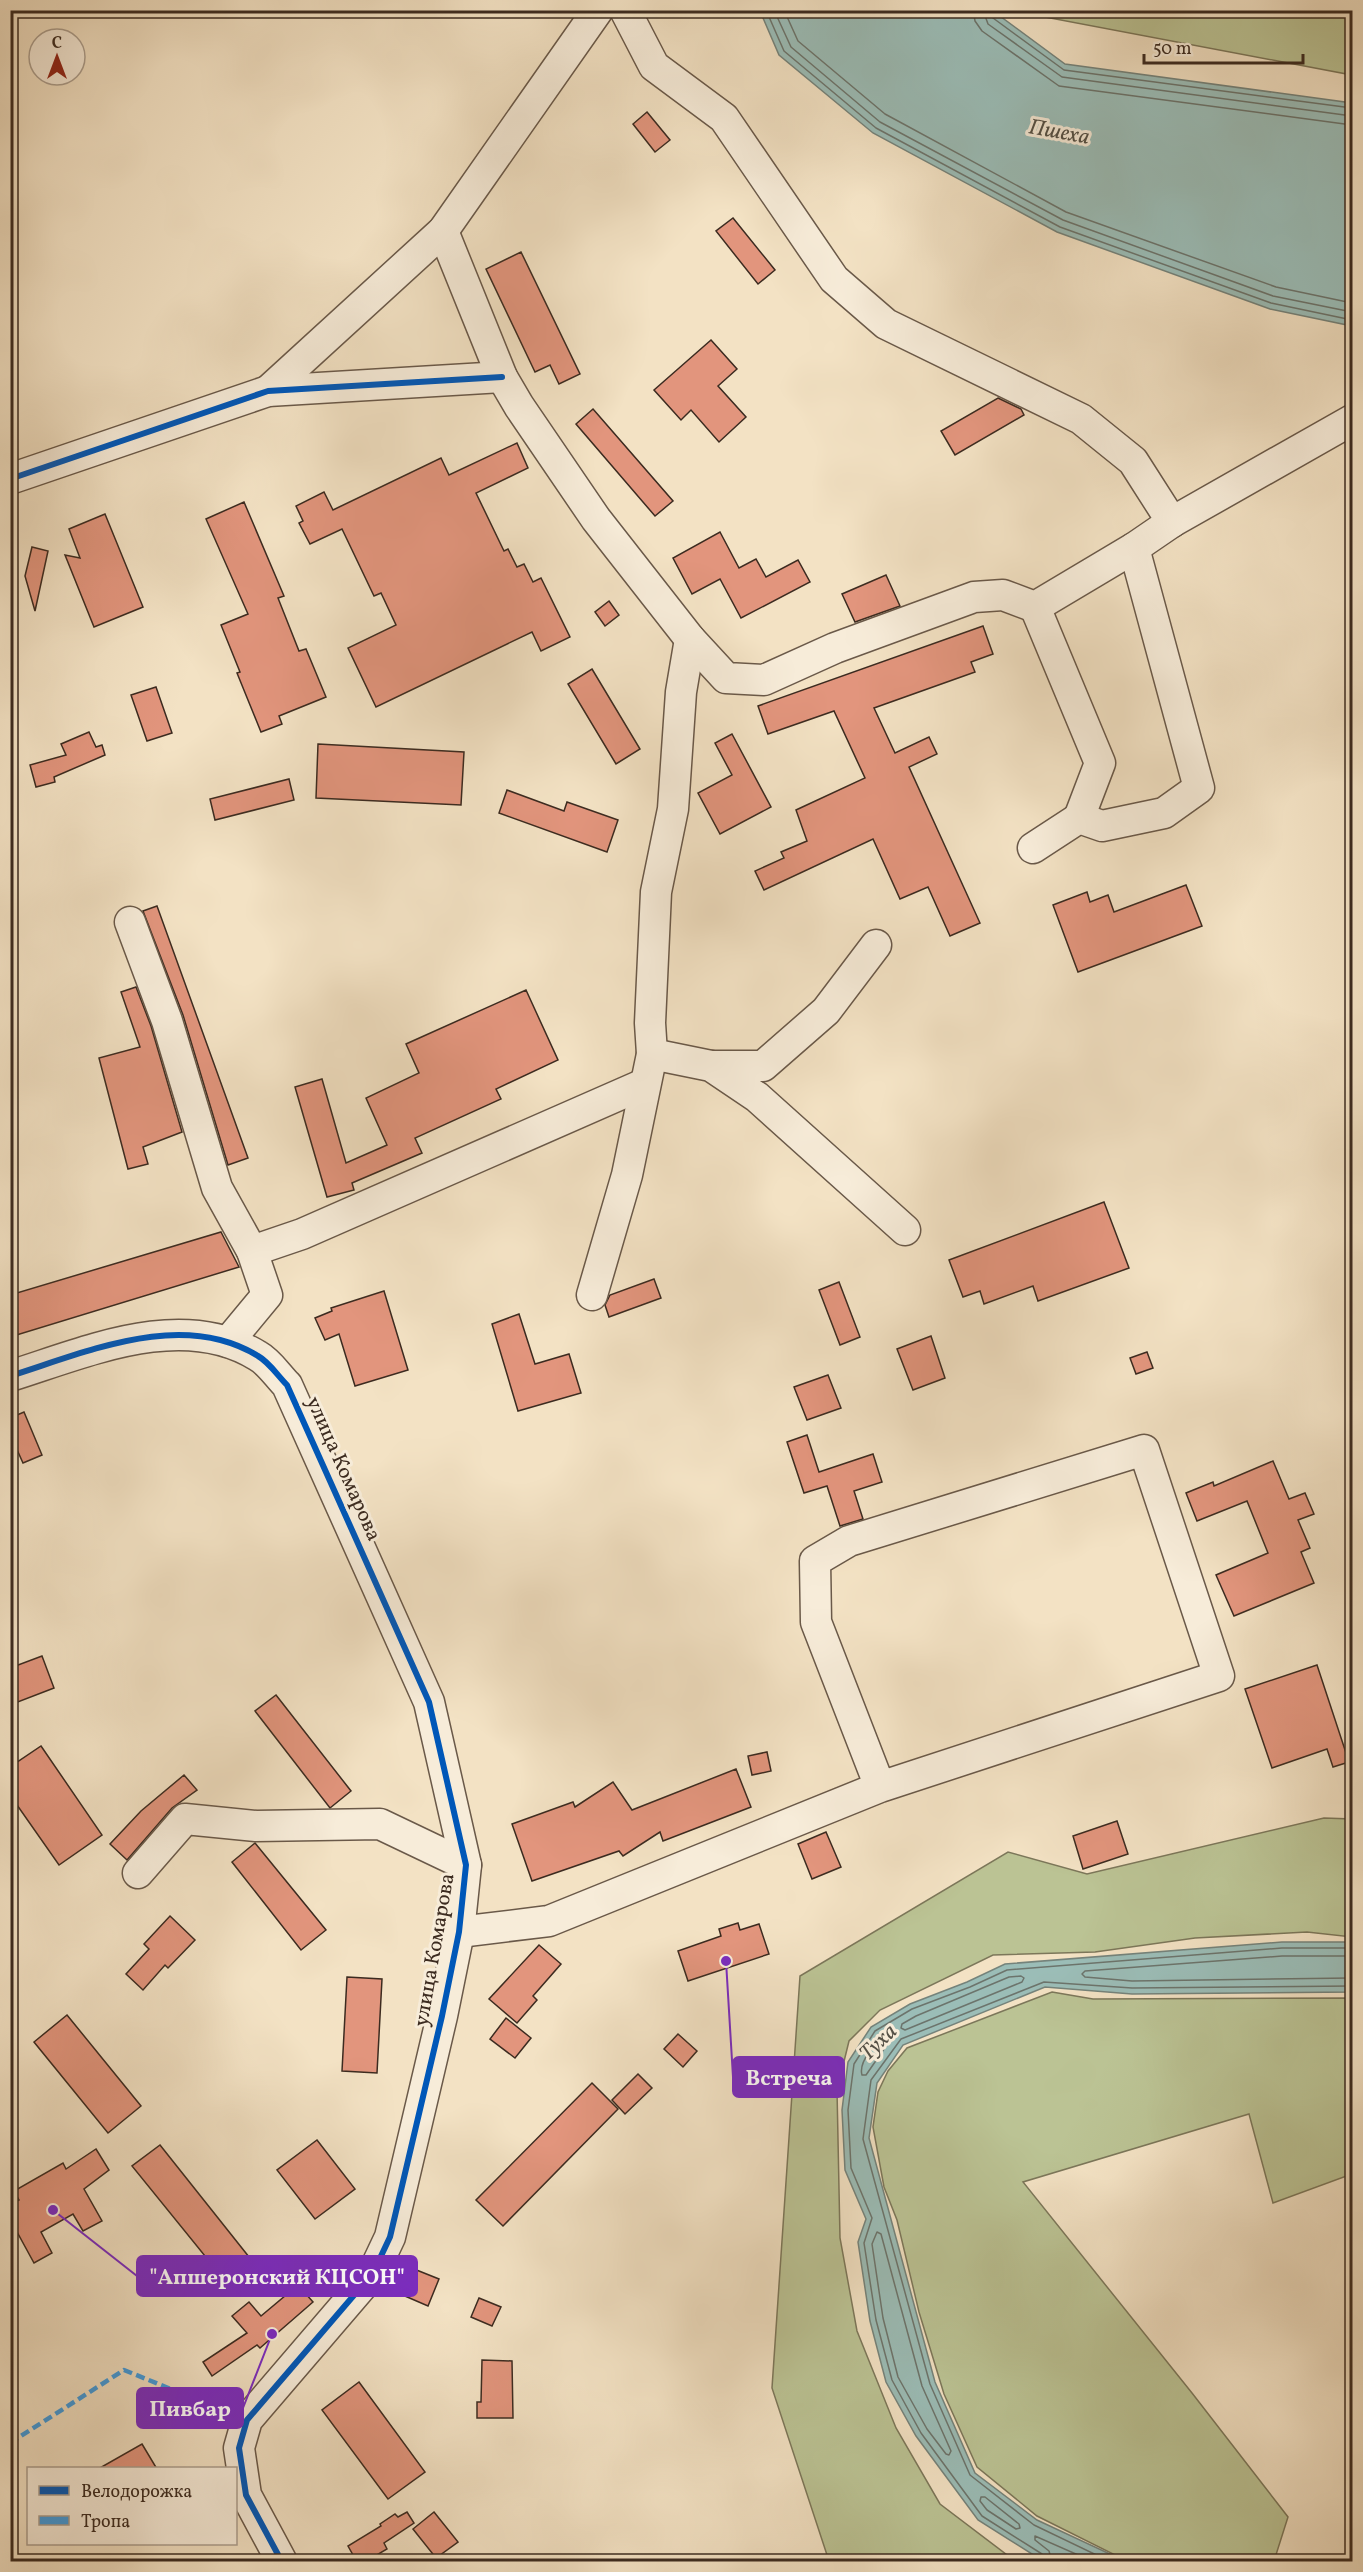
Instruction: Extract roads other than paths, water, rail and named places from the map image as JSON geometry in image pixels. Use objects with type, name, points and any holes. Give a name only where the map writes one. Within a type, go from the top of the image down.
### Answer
[{"type":"street","points":[[268,391],[443,231],[598,10]]},
{"type":"street","points":[[625,10],[654,66],[724,118],[834,279],[886,324],[1081,419],[1133,461],[1172,522]]},
{"type":"street","points":[[443,231],[502,378],[596,519],[690,639],[726,678],[764,680],[835,648],[974,597],[1003,596],[1035,608],[1100,763],[1079,818],[1033,848]]},
{"type":"street","points":[[10,479],[268,391],[502,378]]},
{"type":"street","points":[[1035,608],[1134,548],[1172,522],[1353,420]]},
{"type":"street","points":[[1079,818],[1102,826],[1164,813],[1199,788],[1134,548]]},
{"type":"street","points":[[592,1295],[627,1175],[652,1054],[650,1023],[656,892],[673,809],[681,692],[690,639]]},
{"type":"street","points":[[130,922],[167,1022],[217,1188],[252,1251],[267,1295],[228,1342]]},
{"type":"street","points":[[652,1054],[711,1066],[763,1066],[826,1011],[876,945]]},
{"type":"street","points":[[711,1066],[757,1097],[905,1230]]},
{"type":"street","points":[[252,1251],[302,1234],[644,1084]]},
{"type":"street","name":"улица Комарова","points":[[10,1376],[108,1345],[178,1333],[228,1342],[260,1357],[287,1385],[429,1701],[466,1865],[459,1932],[442,2016],[390,2237],[373,2273],[247,2420],[244,2429],[239,2448],[246,2495],[282,2562]]},
{"type":"street","points":[[459,1932],[549,1921],[880,1787],[1219,1676],[1144,1450],[849,1541],[815,1561],[816,1622],[880,1787]]},
{"type":"street","points":[[138,1874],[185,1819],[256,1826],[380,1824],[466,1865]]},
{"type":"water","name":"Пшеха","points":[[760,11],[993,11],[1065,64],[1352,103],[1352,326],[1270,309],[1057,232],[873,133],[779,55]]},
{"type":"water","name":"Туха","points":[[1282,1942],[1352,1942],[1352,1992],[1132,1994],[1045,1987],[903,2045],[877,2083],[869,2138],[935,2382],[975,2473],[1037,2520],[1121,2561],[1043,2561],[978,2520],[916,2436],[886,2382],[870,2321],[858,2242],[866,2219],[845,2170],[842,2110],[848,2062],[871,2027],[910,2004],[967,1982],[1005,1964]]},
{"type":"place","name":"Встреча","points":[[726,1961]]},
{"type":"place","name":"\"Апшеронский КЦСОН\"","points":[[53,2210]]},
{"type":"place","name":"Пивбар","points":[[272,2334]]}]
